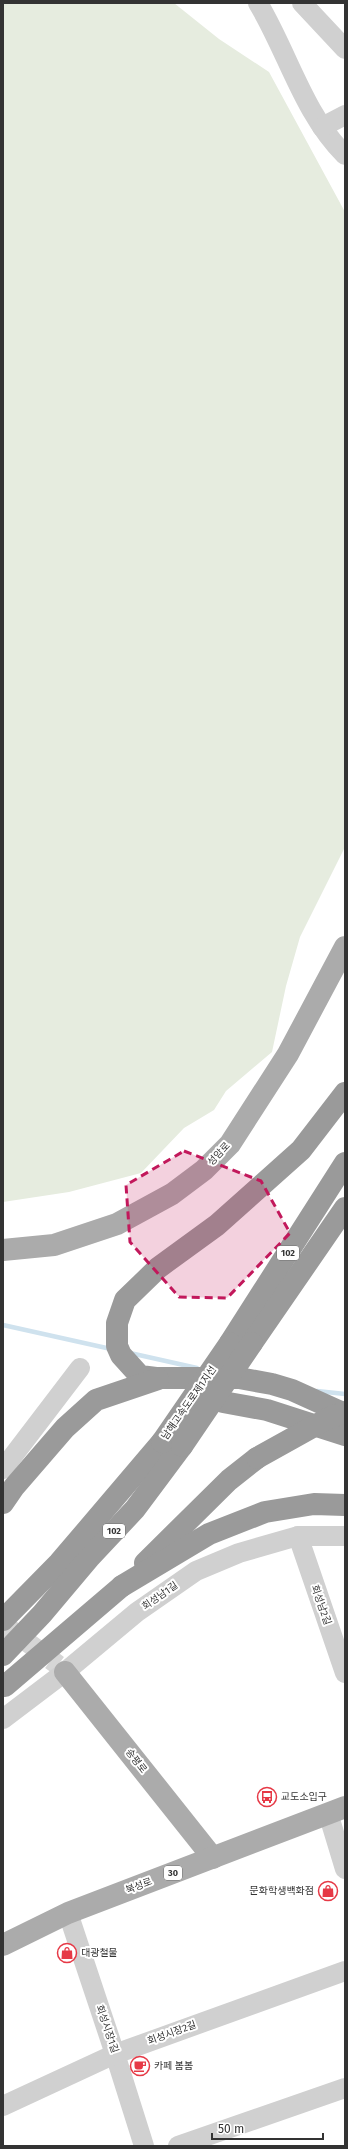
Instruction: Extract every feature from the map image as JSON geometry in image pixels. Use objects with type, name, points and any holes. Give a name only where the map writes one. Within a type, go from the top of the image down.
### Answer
[{"type":"highway","points":[[345,1093],[301,1150],[217,1225],[158,1268],[125,1300],[117,1323],[117,1346],[130,1365],[140,1376],[156,1378],[239,1378],[272,1384],[292,1390],[345,1413]]},
{"type":"highway","name":"남해고속도로제1지선","points":[[3,1655],[42,1614],[135,1509],[230,1343],[345,1163]]},
{"type":"highway","name":"남해고속도로제1지선","points":[[3,1620],[172,1444],[252,1342],[345,1208]]},
{"type":"highway","points":[[3,1503],[14,1487],[64,1428],[96,1400],[156,1378],[223,1402],[267,1410],[345,1435]]},
{"type":"highway","points":[[4,1687],[122,1586],[229,1480],[257,1458],[327,1419],[345,1413]]},
{"type":"highway","points":[[122,1586],[209,1534],[265,1512],[314,1504],[345,1505]]},
{"type":"main road","name":"성암로","points":[[3,1250],[54,1245],[117,1224],[172,1194],[204,1170],[230,1144],[288,1054],[345,947]]},
{"type":"main road","name":"송평로","points":[[62,1668],[213,1858]]},
{"type":"main road","name":"북성로","points":[[3,1944],[68,1913],[337,1810]]},
{"type":"street","points":[[258,3],[304,98],[332,142],[345,155]]},
{"type":"street","points":[[302,3],[345,49]]},
{"type":"street","points":[[322,127],[345,114]]},
{"type":"street","points":[[3,1469],[80,1368]]},
{"type":"street","name":"회성남1길","points":[[3,1719],[62,1668],[136,1612],[196,1571],[238,1553],[298,1536],[345,1536]]},
{"type":"street","name":"회성남2길","points":[[298,1536],[345,1673]]},
{"type":"street","points":[[337,1810],[345,1869]]},
{"type":"street","name":"회성시장1길","points":[[68,1913],[116,2054],[144,2146]]},
{"type":"street","name":"회성시장2길","points":[[3,2106],[116,2054],[345,1971]]},
{"type":"street","points":[[178,2146],[345,2088]]},
{"type":"highlighted area","points":[[184,1151],[261,1181],[290,1233],[227,1298],[179,1297],[130,1242],[126,1185]]},
{"type":"shaded area","points":[[3,3],[174,3],[219,39],[269,72],[345,212],[345,847],[300,937],[286,986],[272,1052],[226,1091],[214,1110],[184,1128],[141,1173],[69,1192],[3,1202]]},
{"type":"waterway","points":[[3,1325],[111,1349]]},
{"type":"waterway","points":[[130,1353],[197,1368]]},
{"type":"waterway","points":[[317,1391],[345,1394]]},
{"type":"tunnel","points":[[3,1624],[58,1665]]},
{"type":"place","name":"교도소입구","points":[[267,1797]]},
{"type":"place","name":"문화학생백화점","points":[[328,1891]]},
{"type":"place","name":"대광철물","points":[[67,1953]]},
{"type":"place","name":"카페 봄봄","points":[[140,2066]]}]
